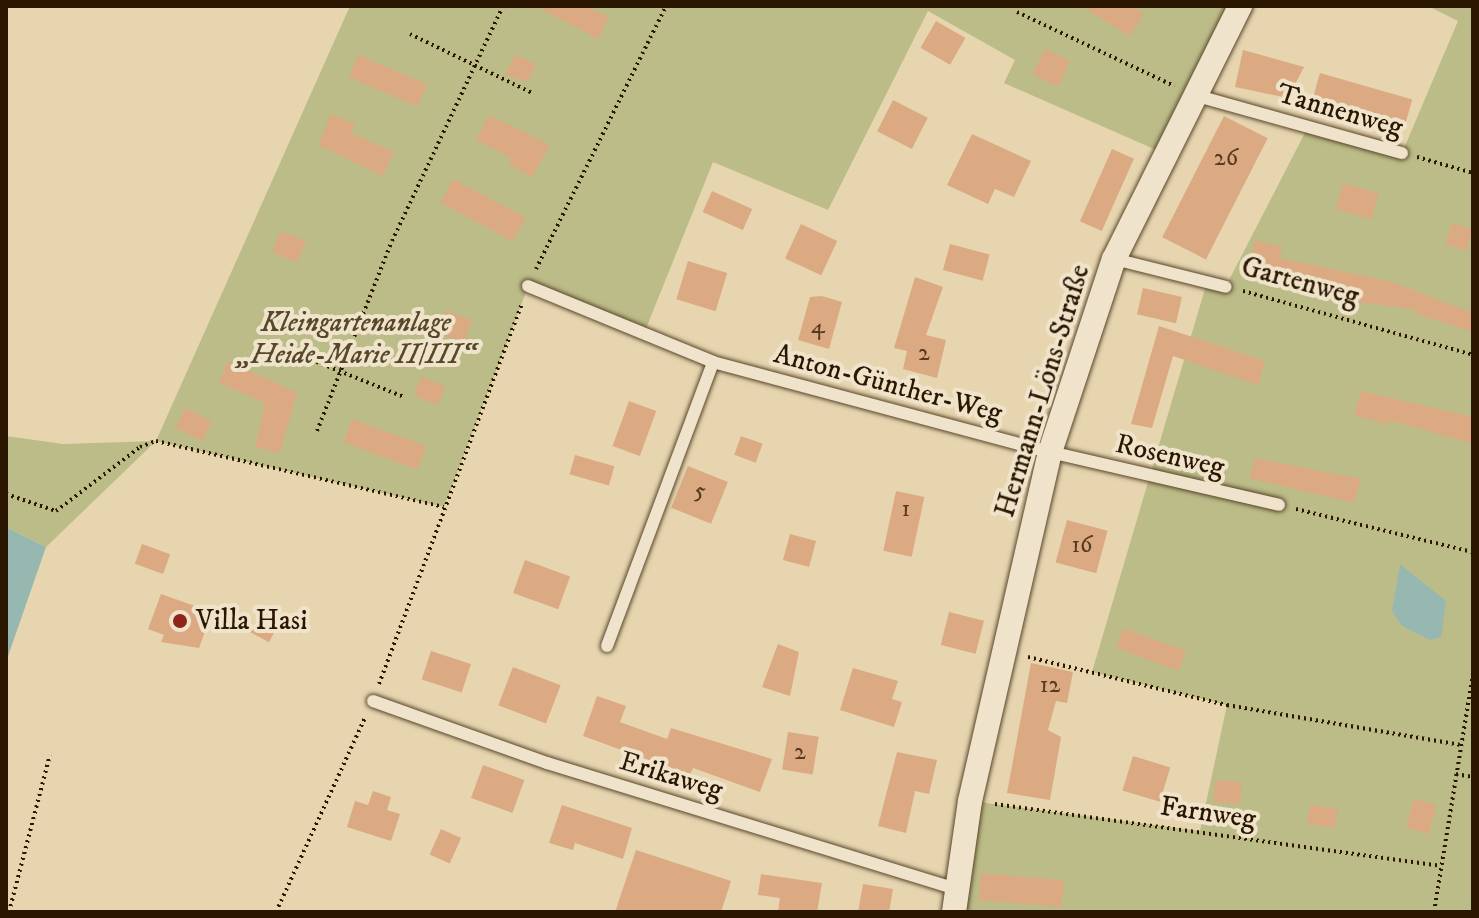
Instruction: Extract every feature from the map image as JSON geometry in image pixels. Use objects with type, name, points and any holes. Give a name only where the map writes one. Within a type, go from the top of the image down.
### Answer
[{"type":"street","name":"Hermann-Löns-Straße","points":[[956,901],[970,801],[1050,452],[1114,259],[1240,6]]},
{"type":"lane","name":"Tannenweg","points":[[1194,95],[1402,153]]},
{"type":"lane","name":"Gartenweg","points":[[1114,259],[1226,287]]},
{"type":"lane","name":"Anton-Günther-Weg","points":[[528,286],[713,362],[1050,452]]},
{"type":"lane","points":[[607,646],[713,362]]},
{"type":"lane","name":"Rosenweg","points":[[1050,452],[1279,505]]},
{"type":"lane","name":"Erikaweg","points":[[373,701],[956,901]]},
{"type":"path","points":[[317,431],[392,241],[503,6]]},
{"type":"path","points":[[276,912],[373,701],[528,286],[666,6]]},
{"type":"path","points":[[1017,12],[1194,95]]},
{"type":"path","points":[[410,34],[534,94]]},
{"type":"path","name":"Tannenweg","points":[[1402,153],[1473,173]]},
{"type":"path","name":"Gartenweg","points":[[1226,287],[1473,355]]},
{"type":"path","points":[[272,344],[404,397]]},
{"type":"path","points":[[6,494],[56,511],[140,447],[156,441],[444,507]]},
{"type":"path","points":[[1279,505],[1473,552]]},
{"type":"path","points":[[1005,652],[1227,705],[1460,745]]},
{"type":"path","points":[[1434,912],[1473,674]]},
{"type":"path","points":[[9,912],[50,755]]},
{"type":"path","points":[[1456,774],[1473,777]]},
{"type":"path","name":"Farnweg","points":[[970,801],[1440,866]]},
{"type":"green space","name":"Kleingartenanlage „Heide-Marie II/III“","points":[[350,6],[1245,6],[1163,153],[1004,83],[1015,60],[928,11],[828,210],[713,162],[643,336],[528,287],[444,507],[156,441]]},
{"type":"green space","points":[[1428,6],[1473,6],[1473,912],[954,912],[970,801],[1200,831],[1227,705],[1092,672],[1207,282],[1226,286],[1308,127],[1402,153],[1458,21]]},
{"type":"green space","points":[[6,436],[63,444],[156,441],[46,547],[6,527]]},
{"type":"water","points":[[6,527],[46,547],[6,662]]},
{"type":"water","points":[[1400,564],[1446,601],[1441,637],[1430,640],[1402,626],[1392,611]]},
{"type":"building","points":[[536,6],[586,6],[609,17],[598,39]]},
{"type":"building","points":[[1081,6],[1131,6],[1144,14],[1130,36]]},
{"type":"building","points":[[936,21],[965,38],[950,65],[920,48]]},
{"type":"building","points":[[1045,49],[1070,61],[1058,86],[1033,74]]},
{"type":"building","points":[[1243,50],[1304,67],[1288,98],[1235,87]]},
{"type":"building","points":[[358,55],[427,84],[418,106],[349,77]]},
{"type":"building","points":[[515,55],[536,64],[528,82],[505,75]]},
{"type":"building","points":[[1320,73],[1412,99],[1403,130],[1311,104]]},
{"type":"building","points":[[893,100],[928,118],[912,149],[877,131]]},
{"type":"building","points":[[331,114],[355,124],[351,133],[394,152],[383,176],[318,145]]},
{"type":"building","points":[[489,115],[550,145],[532,177],[508,164],[511,158],[476,140]]},
{"type":"building","points":[[1224,116],[1268,138],[1206,259],[1162,237]]},
{"type":"building","points":[[972,134],[1031,161],[1014,197],[995,189],[988,204],[947,185]]},
{"type":"building","points":[[1112,149],[1134,159],[1102,231],[1080,221]]},
{"type":"building","points":[[453,179],[525,217],[513,241],[440,203]]},
{"type":"building","points":[[1343,183],[1379,193],[1371,219],[1336,209]]},
{"type":"building","points":[[712,191],[752,209],[743,230],[703,212]]},
{"type":"building","points":[[1452,223],[1473,230],[1466,251],[1445,244]]},
{"type":"building","points":[[801,224],[837,241],[821,275],[785,258]]},
{"type":"building","points":[[281,231],[306,241],[297,262],[272,252]]},
{"type":"building","points":[[1255,240],[1282,247],[1280,258],[1392,282],[1473,313],[1473,332],[1416,314],[1418,310],[1328,298],[1246,276]]},
{"type":"building","points":[[950,244],[990,255],[983,281],[943,270]]},
{"type":"building","points":[[688,261],[727,273],[716,311],[676,299]]},
{"type":"building","points":[[915,277],[943,287],[926,335],[946,340],[937,378],[903,369],[907,351],[894,348]]},
{"type":"building","points":[[1143,288],[1182,297],[1176,323],[1137,314]]},
{"type":"building","points":[[822,296],[842,302],[829,349],[798,340],[810,297]]},
{"type":"building","points":[[445,311],[472,320],[464,342],[438,334]]},
{"type":"building","points":[[1159,326],[1265,361],[1258,385],[1173,356],[1152,428],[1131,424]]},
{"type":"building","points":[[228,361],[297,393],[280,453],[255,447],[265,403],[219,383]]},
{"type":"building","points":[[421,377],[445,386],[438,405],[414,396]]},
{"type":"building","points":[[1361,391],[1473,417],[1473,444],[1389,420],[1388,425],[1354,415]]},
{"type":"building","points":[[629,401],[656,411],[640,456],[613,446]]},
{"type":"building","points":[[185,408],[212,421],[202,441],[175,428]]},
{"type":"building","points":[[352,419],[426,446],[418,470],[343,442]]},
{"type":"building","points":[[741,436],[763,444],[756,463],[734,455]]},
{"type":"building","points":[[575,455],[614,466],[609,486],[569,474]]},
{"type":"building","points":[[1255,458],[1361,479],[1354,503],[1249,478]]},
{"type":"building","points":[[688,466],[728,482],[711,524],[671,508]]},
{"type":"building","points":[[896,491],[924,497],[912,557],[883,551]]},
{"type":"building","points":[[1067,520],[1108,531],[1096,573],[1056,563]]},
{"type":"building","points":[[790,534],[816,541],[809,567],[783,560]]},
{"type":"building","points":[[142,544],[170,554],[163,574],[135,564]]},
{"type":"building","points":[[525,560],[570,576],[558,609],[513,593]]},
{"type":"building","name":"Villa Hasi","points":[[161,594],[212,612],[199,648],[161,642],[164,635],[148,629]]},
{"type":"building","points":[[265,605],[284,615],[269,642],[250,632]]},
{"type":"building","points":[[949,612],[984,621],[976,654],[941,645]]},
{"type":"building","points":[[1123,628],[1186,651],[1179,671],[1116,648]]},
{"type":"building","points":[[778,644],[799,652],[790,696],[762,687]]},
{"type":"building","points":[[431,651],[471,664],[462,693],[422,680]]},
{"type":"building","points":[[1031,663],[1073,672],[1067,703],[1056,701],[1048,730],[1061,737],[1050,800],[1007,793]]},
{"type":"building","points":[[513,667],[561,685],[546,724],[498,705]]},
{"type":"building","points":[[853,668],[898,681],[892,699],[902,702],[894,727],[840,710]]},
{"type":"building","points":[[597,696],[626,706],[620,722],[667,739],[671,728],[772,759],[760,792],[693,768],[690,775],[583,736]]},
{"type":"building","points":[[788,732],[819,737],[813,774],[782,770]]},
{"type":"building","points":[[897,752],[937,760],[929,794],[915,791],[906,833],[878,826]]},
{"type":"building","points":[[1133,756],[1170,767],[1160,802],[1122,790]]},
{"type":"building","points":[[483,765],[524,780],[512,813],[471,798]]},
{"type":"building","points":[[1215,780],[1242,782],[1240,804],[1213,802]]},
{"type":"building","points":[[373,791],[391,797],[387,810],[400,814],[391,841],[347,827],[355,801],[368,805]]},
{"type":"building","points":[[1414,799],[1436,805],[1428,834],[1406,828]]},
{"type":"building","points":[[562,805],[632,828],[623,859],[575,843],[573,850],[549,843]]},
{"type":"building","points":[[1310,805],[1338,809],[1335,828],[1307,824]]},
{"type":"building","points":[[441,829],[461,838],[450,864],[430,855]]},
{"type":"building","points":[[636,850],[731,881],[721,912],[615,912]]},
{"type":"building","points":[[981,873],[1064,880],[1061,907],[979,900]]},
{"type":"building","points":[[761,874],[822,883],[817,912],[778,912],[780,898],[758,895]]},
{"type":"building","points":[[863,884],[893,889],[889,912],[858,912]]},
{"type":"place","name":"Villa Hasi","points":[[180,621]]}]
